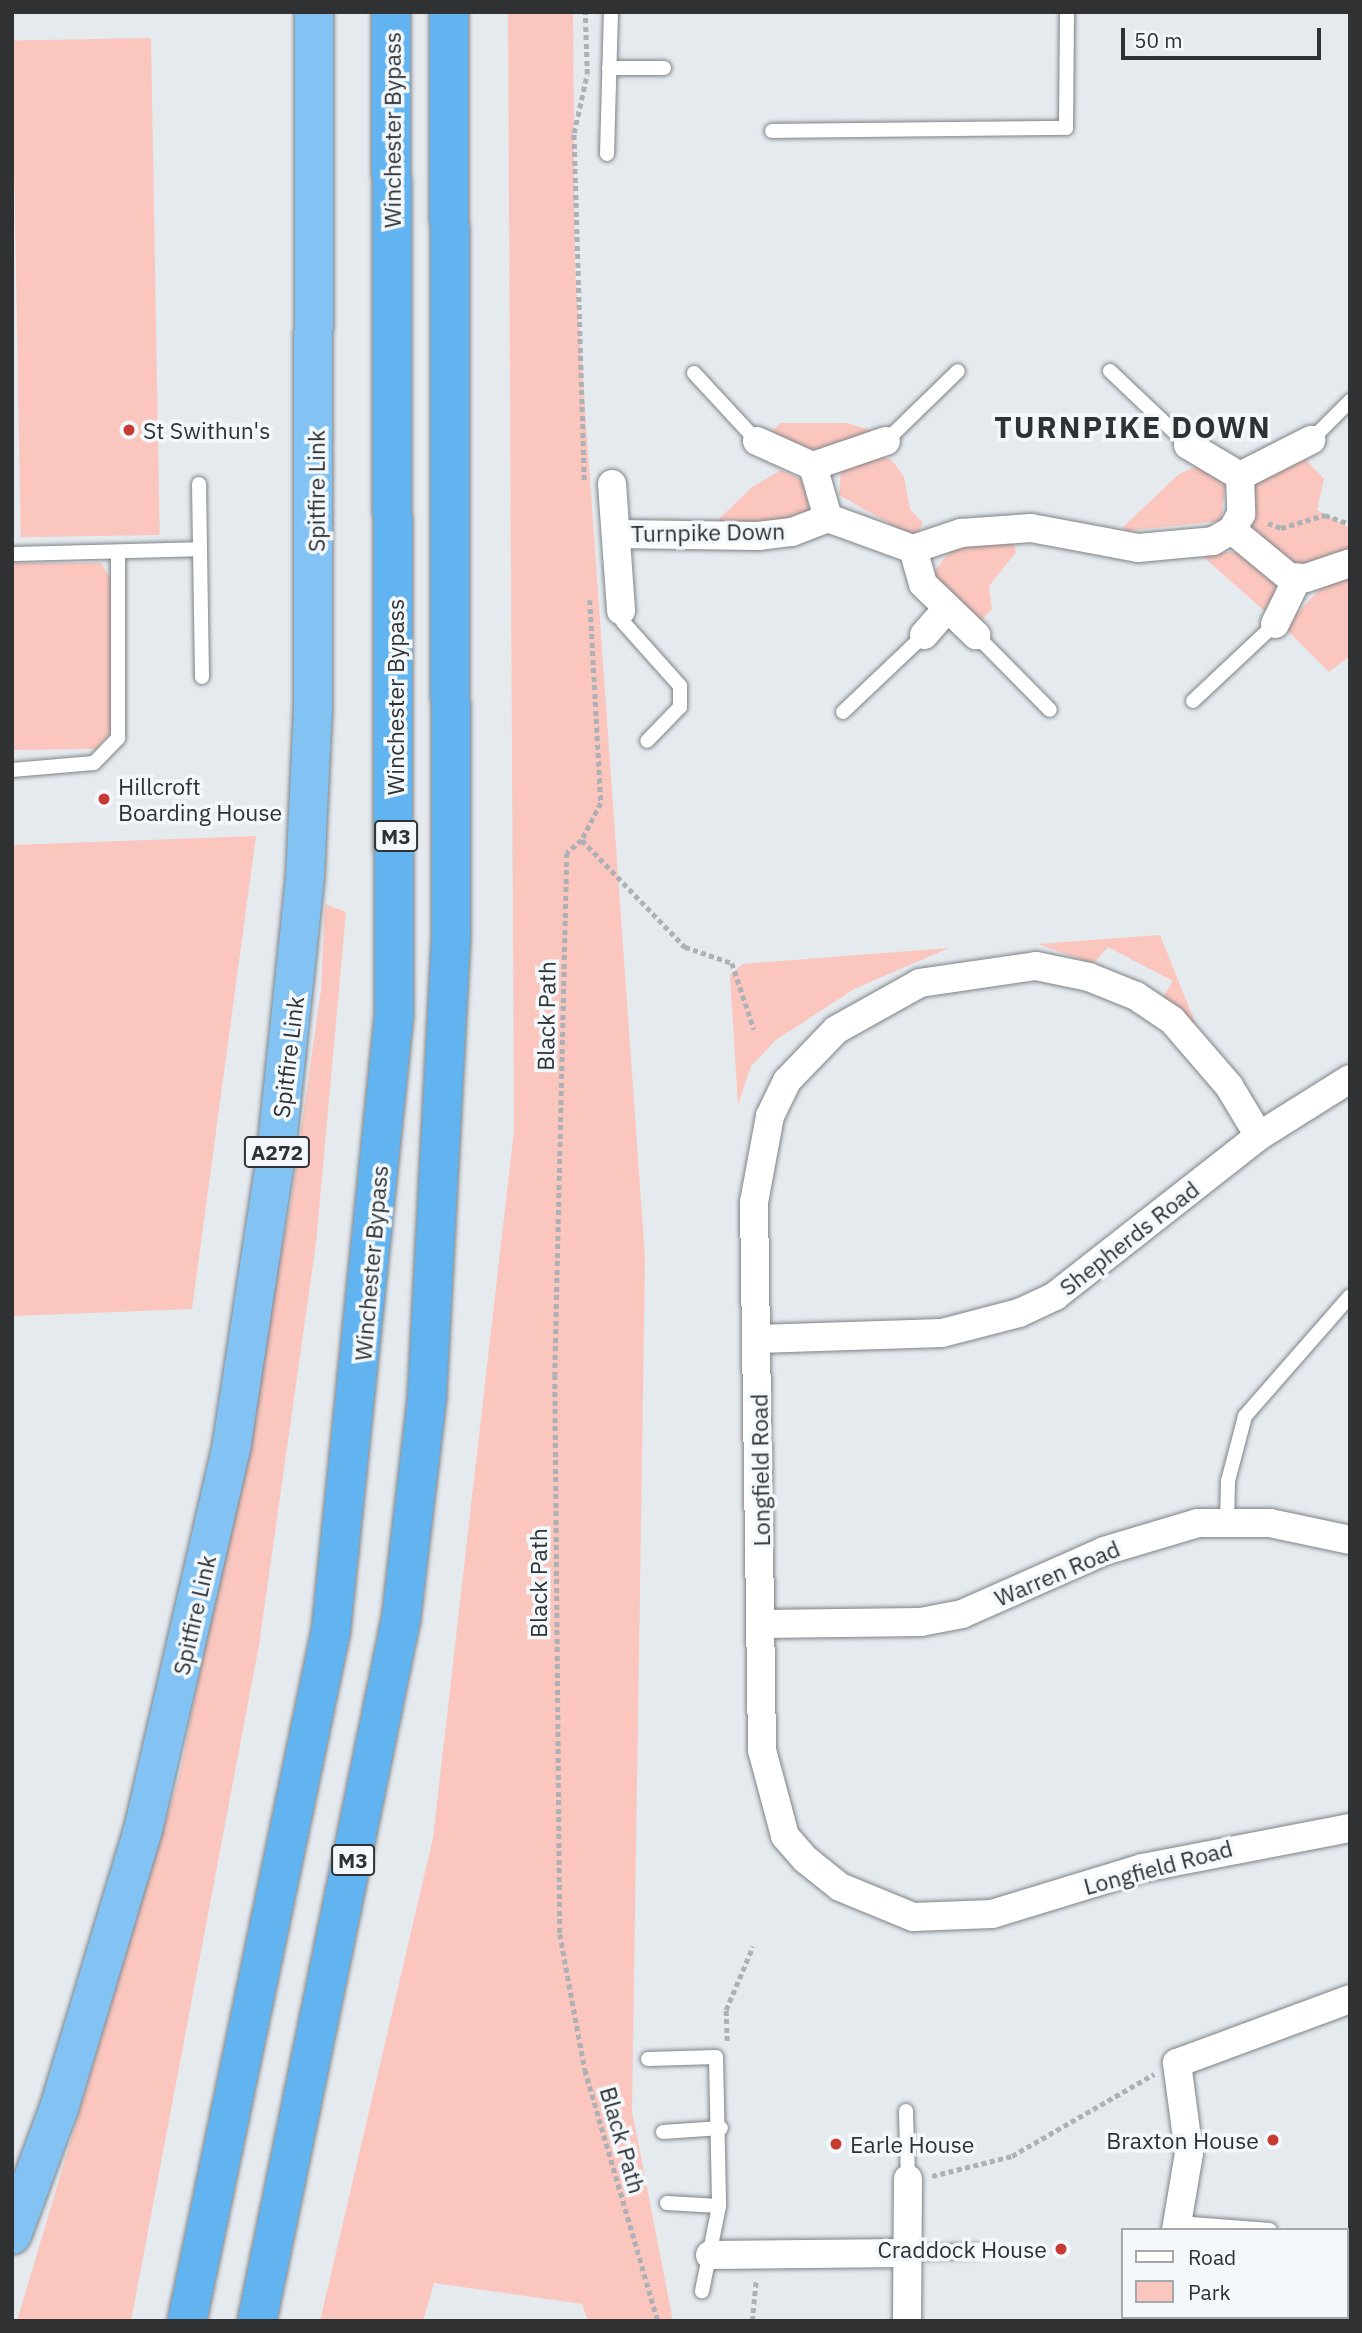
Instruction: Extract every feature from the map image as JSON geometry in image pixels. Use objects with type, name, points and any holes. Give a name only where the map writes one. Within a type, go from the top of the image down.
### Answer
[{"type":"highway","name":"Spitfire Link","points":[[12,2235],[59,2108],[144,1830],[232,1443],[275,1163],[304,891],[313,708],[314,12]]},
{"type":"highway","name":"Winchester Bypass","points":[[187,2321],[331,1630],[394,1015],[391,12]]},
{"type":"highway","name":"M3","points":[[257,2321],[401,1619],[427,1396],[451,937],[449,12]]},
{"type":"street","points":[[1240,476],[1311,440]]},
{"type":"street","points":[[757,441],[813,466],[886,441]]},
{"type":"street","points":[[1188,445],[1240,476]]},
{"type":"street","points":[[813,466],[828,518],[913,549],[995,529],[1066,531],[1138,548],[1213,541],[1237,522],[1240,476]]},
{"type":"street","points":[[612,484],[621,611]]},
{"type":"street","name":"Turnpike Down","points":[[616,534],[758,536],[792,532],[828,518]]},
{"type":"street","points":[[1237,522],[1297,579]]},
{"type":"street","points":[[913,549],[923,584],[976,635]]},
{"type":"street","points":[[1275,624],[1297,579],[1350,563]]},
{"type":"street","points":[[924,635],[947,610]]},
{"type":"street","name":"Longfield Road","points":[[1259,1136],[1203,1054],[1136,996],[1035,966],[920,984],[836,1030],[787,1081],[770,1116],[754,1202],[762,1750],[785,1836],[821,1874],[878,1907],[949,1919],[992,1914],[1142,1868],[1350,1828]]},
{"type":"street","name":"Shepherds Road","points":[[758,1339],[942,1333],[1019,1313],[1113,1255],[1259,1136],[1350,1079]]},
{"type":"street","name":"Warren Road","points":[[761,1624],[921,1622],[962,1614],[1148,1536],[1227,1522],[1270,1523],[1350,1540]]},
{"type":"street","points":[[1177,2226],[1189,2152],[1177,2063],[1350,1999]]},
{"type":"street","points":[[907,2321],[904,2253],[908,2179]]},
{"type":"street","points":[[710,2255],[757,2266],[904,2253]]},
{"type":"lane","points":[[607,154],[611,12]]},
{"type":"lane","points":[[772,131],[1066,128],[1067,12]]},
{"type":"lane","points":[[609,68],[664,68]]},
{"type":"lane","points":[[886,441],[958,371]]},
{"type":"lane","points":[[1110,371],[1188,445]]},
{"type":"lane","points":[[694,373],[757,441]]},
{"type":"lane","points":[[1311,440],[1350,401]]},
{"type":"lane","points":[[199,484],[202,677]]},
{"type":"lane","points":[[12,554],[200,549]]},
{"type":"lane","points":[[12,770],[94,764],[118,738],[117,552]]},
{"type":"lane","points":[[621,611],[629,631],[680,686],[680,707],[647,741]]},
{"type":"lane","points":[[1193,701],[1275,624]]},
{"type":"lane","points":[[843,712],[924,635]]},
{"type":"lane","points":[[976,635],[1050,710]]},
{"type":"lane","points":[[1227,1522],[1228,1481],[1245,1416],[1350,1296]]},
{"type":"lane","points":[[648,2059],[716,2057],[721,2128],[719,2206],[702,2291]]},
{"type":"lane","points":[[906,2111],[908,2179]]},
{"type":"lane","points":[[663,2132],[721,2128]]},
{"type":"lane","points":[[667,2203],[719,2206]]},
{"type":"lane","points":[[1177,2226],[1224,2228]]},
{"type":"lane","points":[[904,2253],[981,2251]]},
{"type":"path","points":[[575,266],[574,133],[587,74],[585,12]]},
{"type":"path","points":[[1237,522],[1281,528],[1325,515],[1350,524]]},
{"type":"path","name":"Black Path","points":[[657,2321],[585,2070],[560,1934],[555,1348],[567,853],[582,841],[685,947],[732,963],[754,1029]]},
{"type":"path","points":[[716,2057],[727,2044],[726,2010],[753,1946]]},
{"type":"path","points":[[908,2179],[957,2174],[1012,2156],[1177,2063]]},
{"type":"path","points":[[752,2321],[757,2266]]},
{"type":"green space","points":[[508,12],[573,12],[575,266],[645,1258],[632,2111],[673,2321],[588,2321],[582,2304],[434,2283],[423,2321],[320,2321],[433,1838],[514,1130]]},
{"type":"green space","points":[[151,38],[160,535],[21,537],[12,40]]},
{"type":"green space","points":[[781,423],[847,423],[879,433],[834,449],[794,451],[764,438]]},
{"type":"green space","points":[[879,456],[892,460],[904,477],[910,509],[923,523],[915,538],[839,495],[841,469]]},
{"type":"green space","points":[[1306,460],[1324,479],[1317,510],[1350,528],[1350,552],[1302,571],[1250,528],[1250,499],[1253,476]]},
{"type":"green space","points":[[1203,464],[1219,471],[1225,486],[1221,521],[1126,531],[1123,527],[1179,474]]},
{"type":"green space","points":[[781,470],[806,482],[810,515],[790,528],[715,523],[752,487]]},
{"type":"green space","points":[[1012,538],[1016,552],[989,586],[992,609],[978,624],[932,575],[953,547]]},
{"type":"green space","points":[[1232,552],[1248,555],[1274,580],[1278,601],[1269,615],[1199,553]]},
{"type":"green space","points":[[12,563],[101,563],[115,586],[120,721],[96,749],[12,750]]},
{"type":"green space","points":[[1350,576],[1350,656],[1329,672],[1284,627],[1323,586]]},
{"type":"green space","points":[[256,836],[192,1309],[12,1316],[12,845]]},
{"type":"green space","points":[[325,904],[346,912],[316,1243],[259,1645],[131,2321],[17,2321],[180,1773],[291,1201],[321,990]]},
{"type":"green space","points":[[1160,935],[1197,1027],[1160,1002],[1173,981],[1108,947],[1093,964],[1038,944]]},
{"type":"green space","points":[[949,948],[854,989],[776,1040],[751,1066],[738,1105],[730,975],[743,964]]},
{"type":"place","name":"St Swithun's","points":[[129,430]]},
{"type":"place","name":"Hillcroft Boarding House","points":[[104,799]]},
{"type":"place","name":"Braxton House","points":[[1273,2140]]},
{"type":"place","name":"Earle House","points":[[836,2144]]},
{"type":"place","name":"Craddock House","points":[[1061,2249]]},
{"type":"district","name":"TURNPIKE DOWN","points":[[1133,427]]}]
